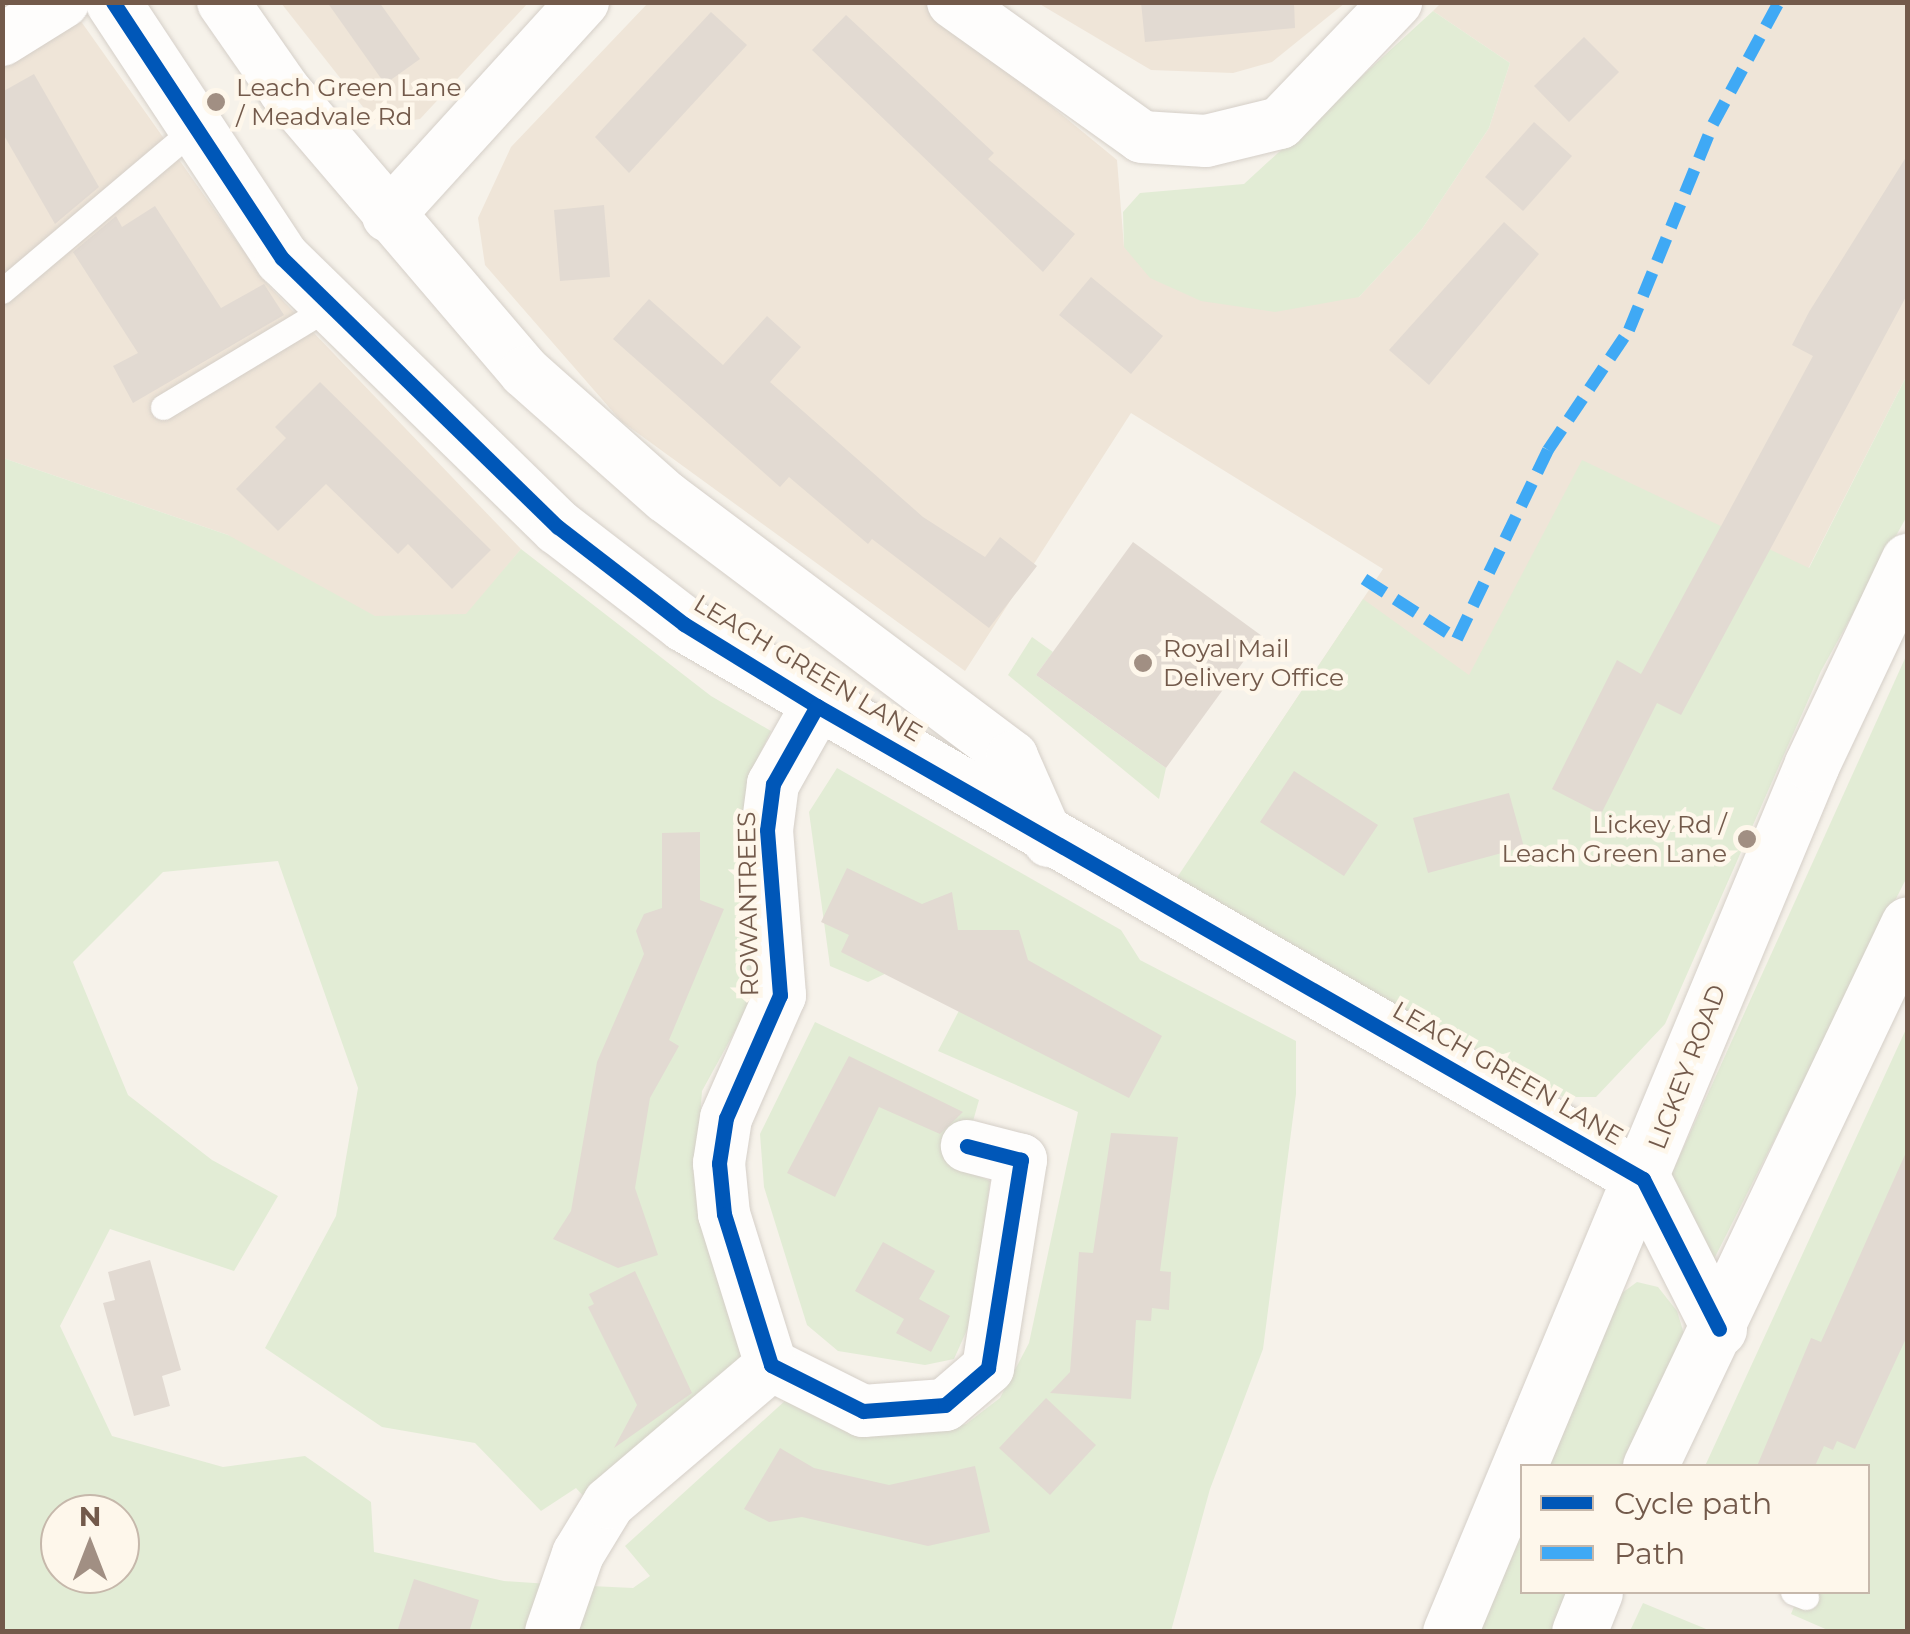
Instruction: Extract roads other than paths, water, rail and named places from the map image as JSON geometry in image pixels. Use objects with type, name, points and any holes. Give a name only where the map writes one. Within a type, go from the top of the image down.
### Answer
[{"type":"street","points":[[2,40],[63,2]]},
{"type":"street","name":"LEACH GREEN LANE","points":[[113,2],[192,131],[282,258],[558,527],[684,624],[1049,842],[1644,1178]]},
{"type":"street","name":"LEACH GREEN LANE","points":[[223,2],[388,216],[526,372],[666,497],[1012,757],[1049,842]]},
{"type":"street","points":[[953,2],[1142,137],[1206,141],[1280,124],[1396,2]]},
{"type":"street","points":[[388,216],[577,5]]},
{"type":"street","name":"LICKEY ROAD","points":[[1522,1464],[1644,1178],[1812,764],[1908,561]]},
{"type":"street","name":"ROWANTREES","points":[[772,1366],[724,1214],[719,1163],[726,1118],[780,996],[766,830],[773,784],[816,706]]},
{"type":"street","points":[[1651,1464],[1719,1329],[1908,924]]},
{"type":"street","points":[[551,1632],[563,1586],[609,1502],[772,1366],[862,1411],[945,1405],[988,1368],[1022,1160],[966,1146]]},
{"type":"street","points":[[1644,1178],[1719,1329]]},
{"type":"street","name":"LICKEY ROAD","points":[[1450,1632],[1520,1468]]},
{"type":"street","points":[[1579,1632],[1594,1594]]},
{"type":"lane","points":[[2,291],[192,131]]},
{"type":"lane","points":[[163,407],[330,307]]},
{"type":"place","name":"Leach Green Lane / Meadvale Rd","points":[[216,102]]},
{"type":"place","name":"Royal Mail Delivery Office","points":[[1143,663]]},
{"type":"place","name":"Lickey Rd / Leach Green Lane","points":[[1747,839]]}]
